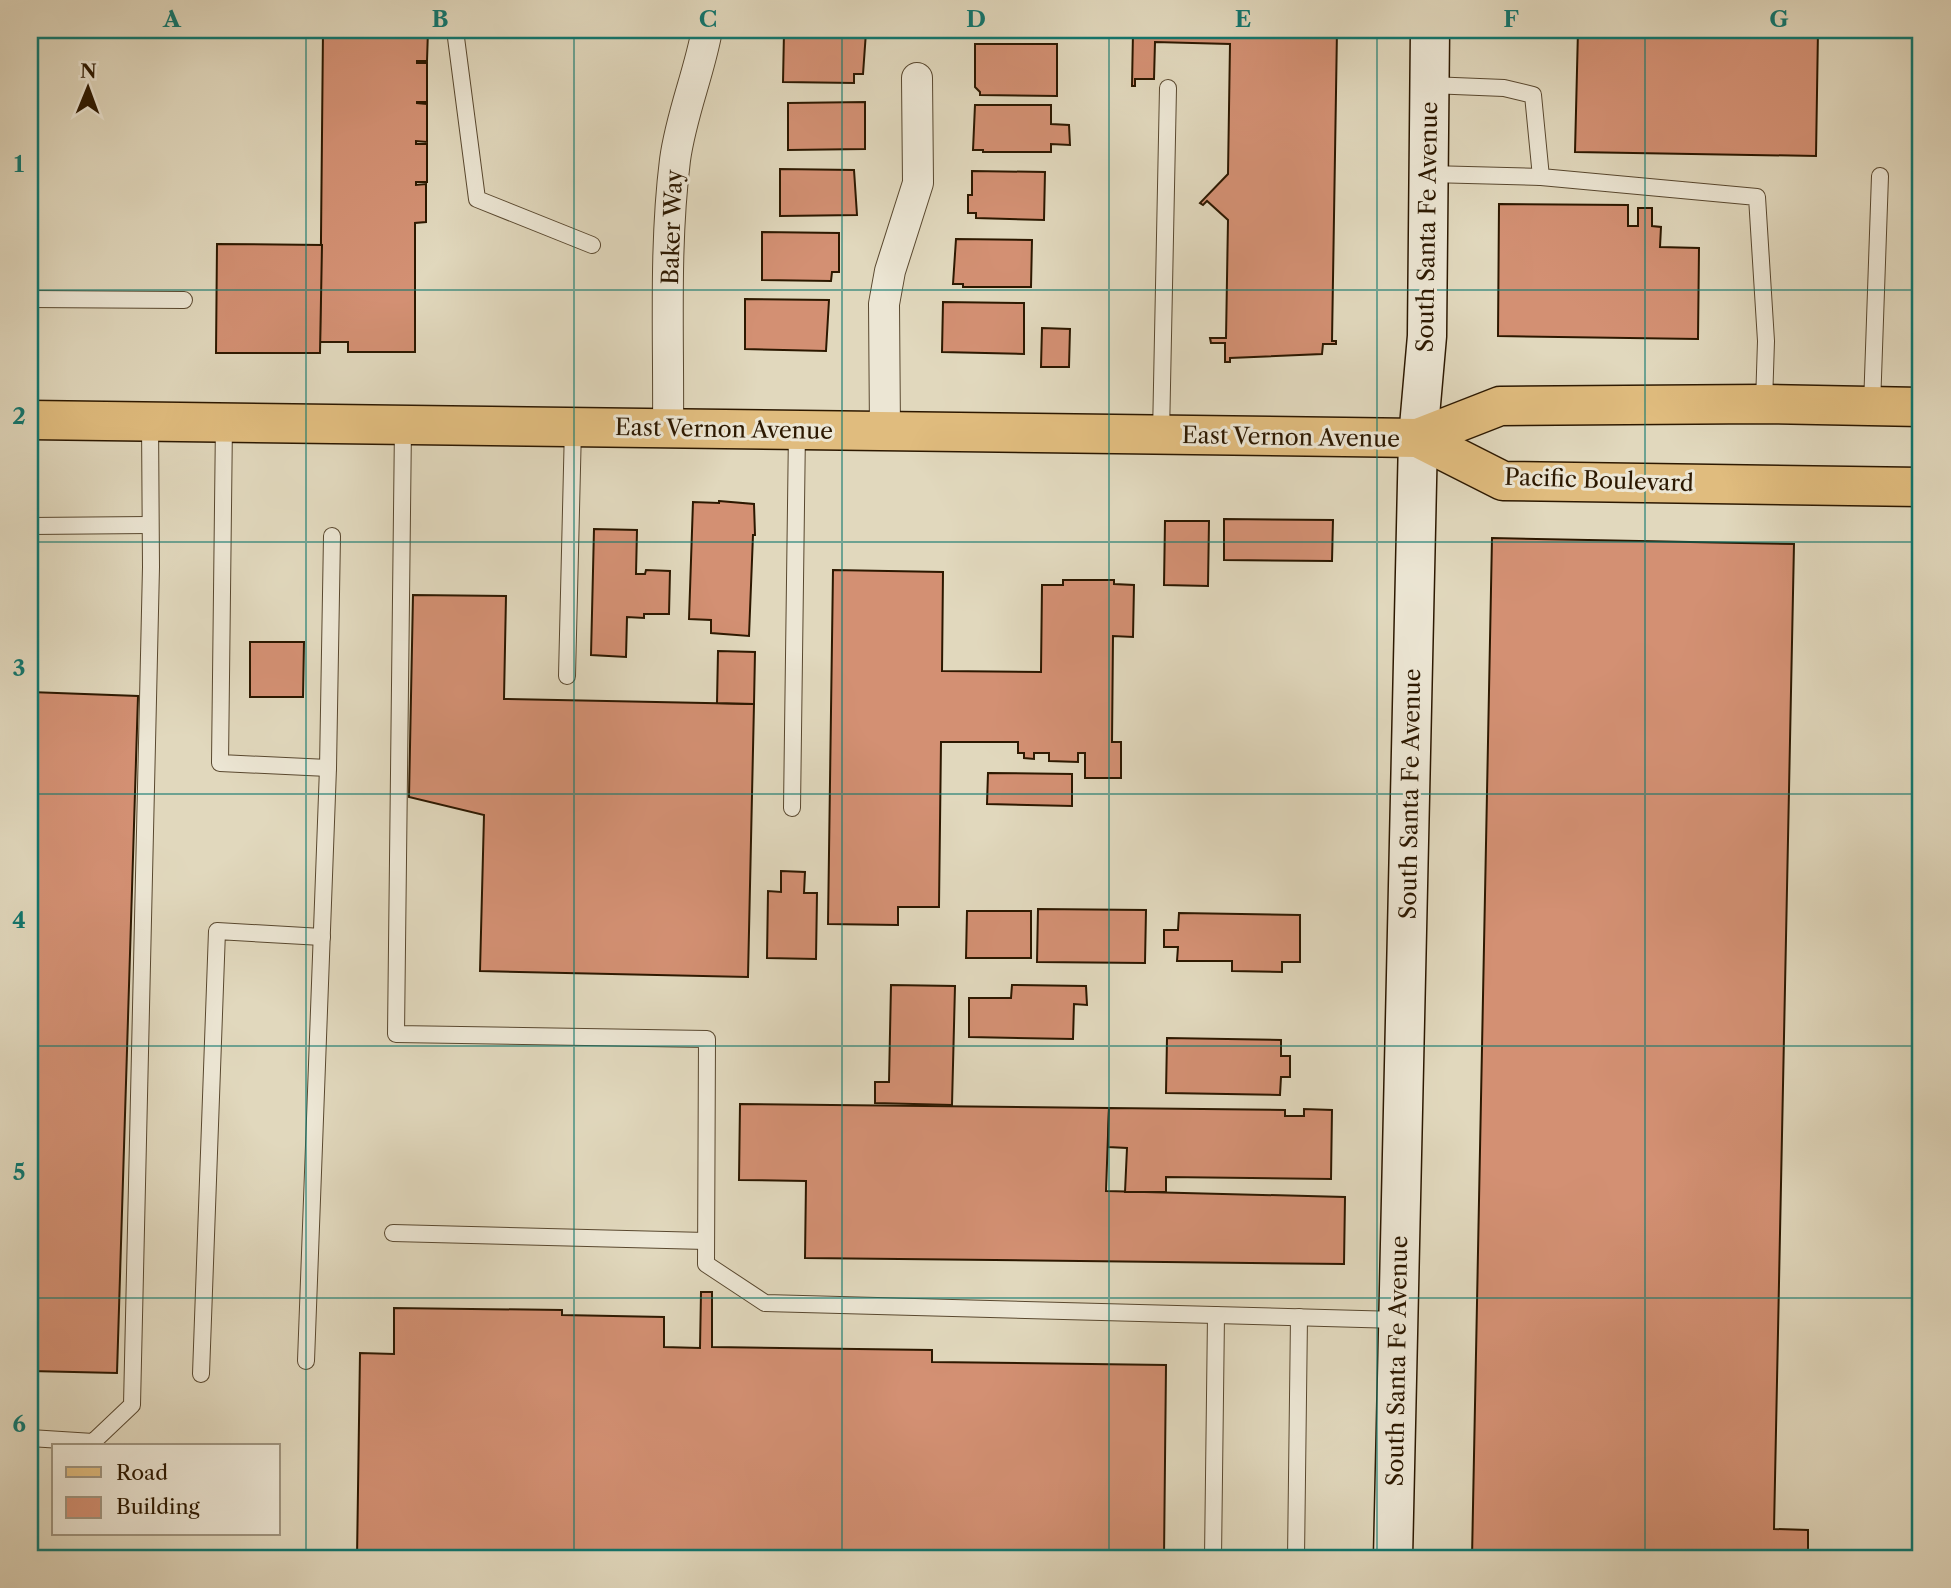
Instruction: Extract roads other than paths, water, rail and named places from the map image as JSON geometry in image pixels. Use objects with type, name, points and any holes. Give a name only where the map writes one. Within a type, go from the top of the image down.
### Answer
[{"type":"main road","name":"South Santa Fe Avenue","points":[[1393,1558],[1418,438],[1427,336],[1430,30]]},
{"type":"main road","points":[[1418,438],[1500,406],[1763,404],[1921,407]]},
{"type":"main road","name":"East Vernon Avenue","points":[[30,420],[1418,438]]},
{"type":"main road","name":"Pacific Boulevard","points":[[1418,438],[1503,481],[1921,487]]},
{"type":"street","name":"Baker Way","points":[[668,428],[670,219],[675,159],[685,105],[702,56],[707,30]]},
{"type":"street","points":[[885,431],[884,304],[890,271],[918,183],[917,78]]},
{"type":"lane","points":[[455,30],[477,199],[592,245]]},
{"type":"lane","points":[[1430,85],[1504,88],[1533,95],[1541,177]]},
{"type":"lane","points":[[1161,435],[1168,88]]},
{"type":"lane","points":[[1429,174],[1541,177],[1757,197],[1766,341],[1763,404]]},
{"type":"lane","points":[[1872,406],[1881,176]]},
{"type":"lane","points":[[30,299],[184,300]]},
{"type":"lane","points":[[30,1438],[93,1442],[132,1405],[151,567],[150,422]]},
{"type":"lane","points":[[224,422],[220,763],[328,768]]},
{"type":"lane","points":[[403,425],[396,1034],[707,1039],[706,1265],[765,1303],[1398,1320]]},
{"type":"lane","points":[[567,676],[573,427]]},
{"type":"lane","points":[[792,808],[797,430]]},
{"type":"lane","points":[[30,526],[149,526]]},
{"type":"lane","points":[[306,1361],[328,768],[332,536]]},
{"type":"lane","points":[[201,1374],[217,931],[321,937]]},
{"type":"lane","points":[[393,1233],[706,1241]]},
{"type":"lane","points":[[1213,1558],[1216,1315]]},
{"type":"lane","points":[[1296,1558],[1299,1317]]},
{"type":"lane","points":[[1920,1558],[1921,1517]]}]
